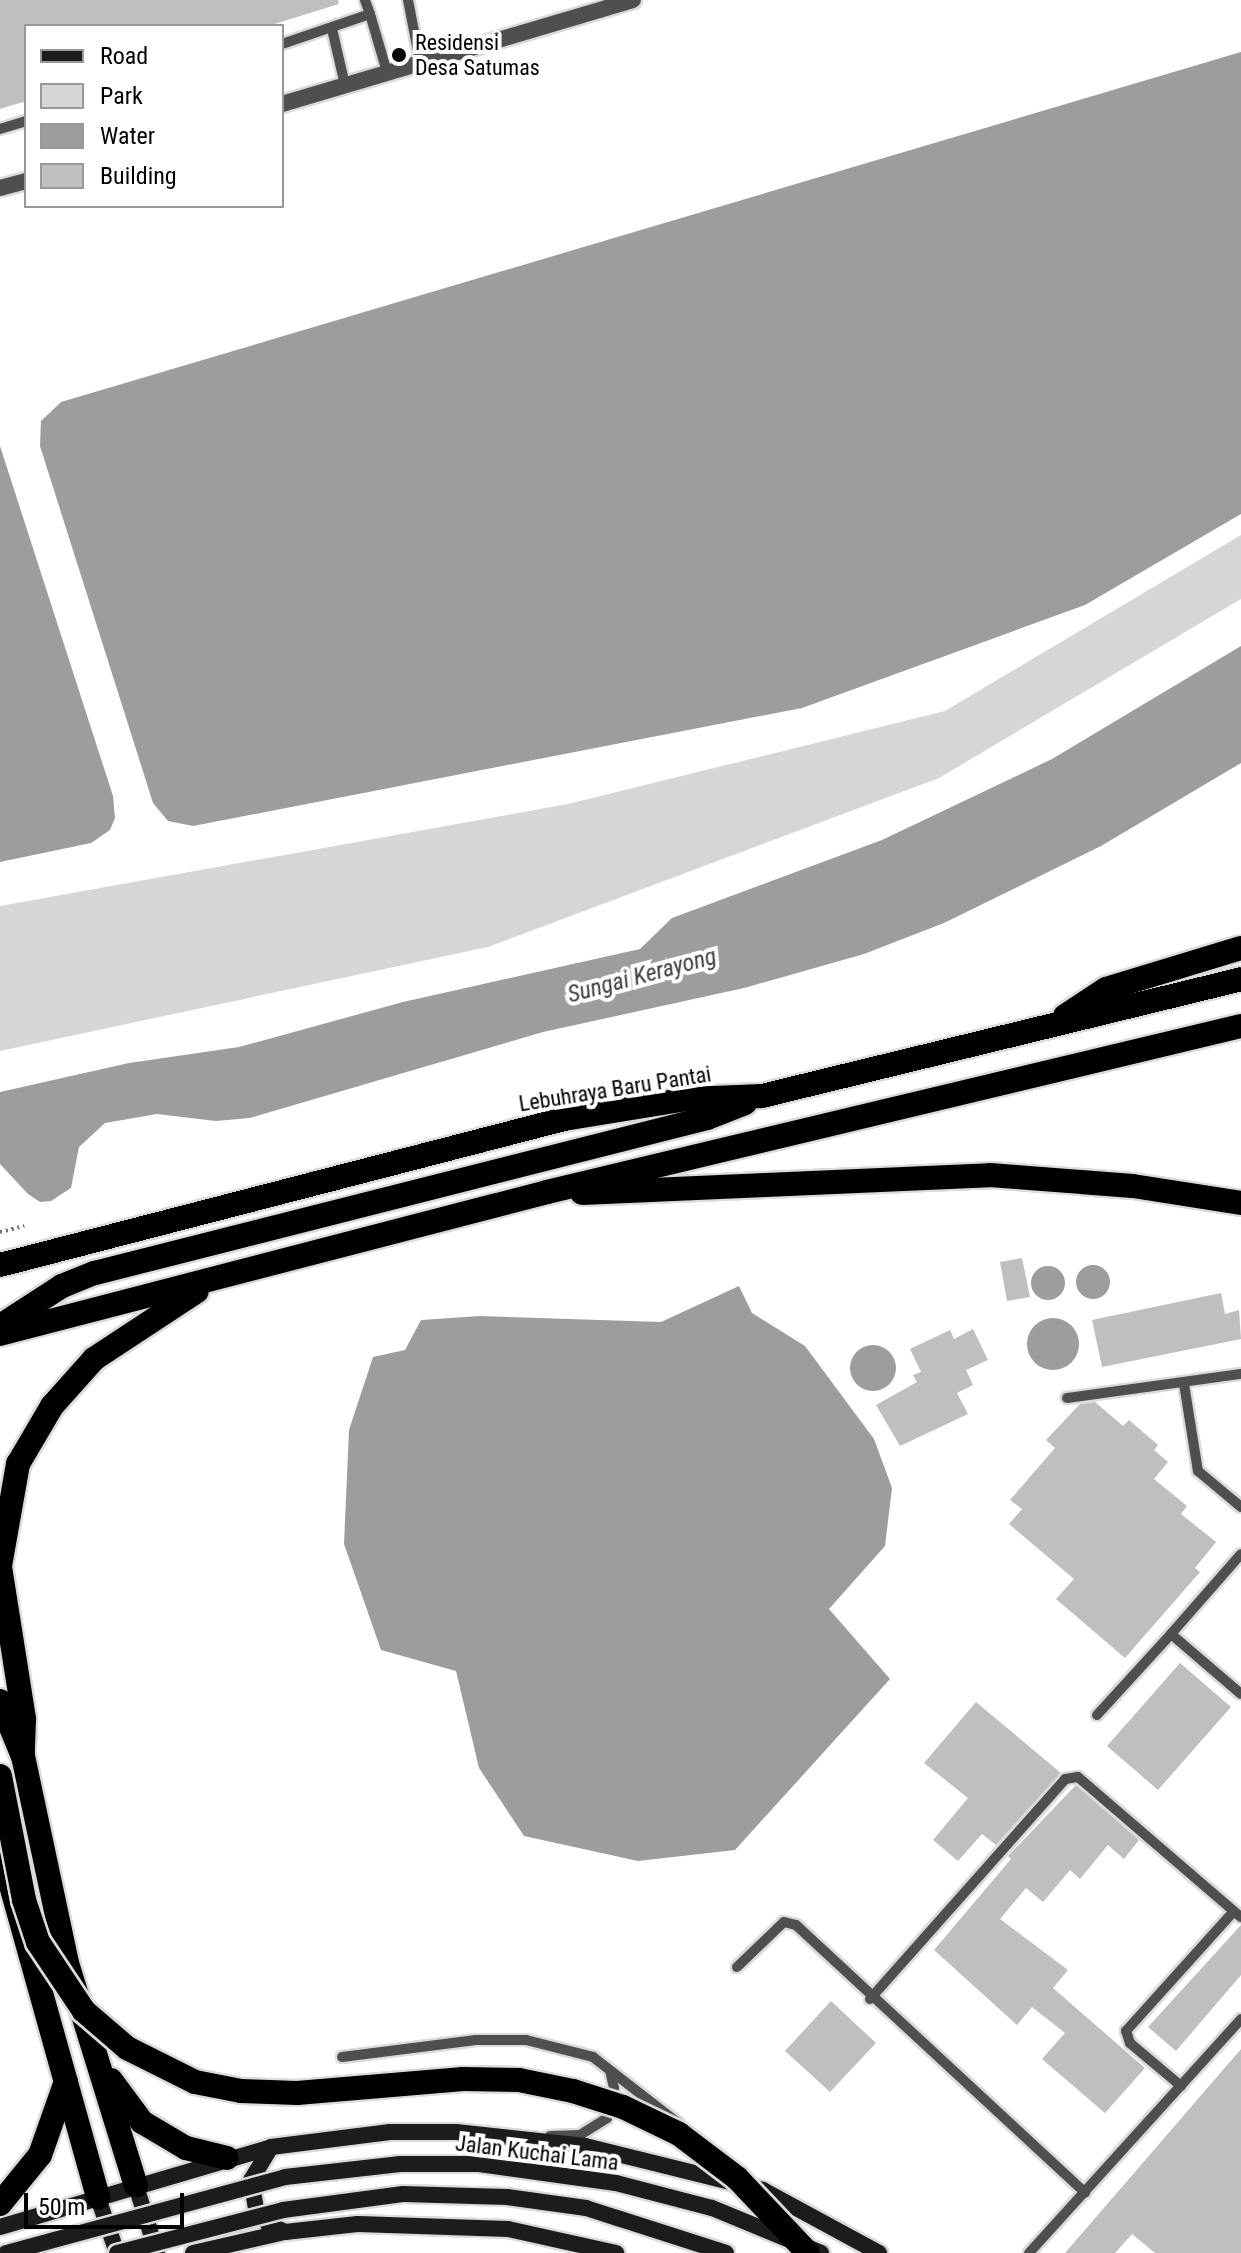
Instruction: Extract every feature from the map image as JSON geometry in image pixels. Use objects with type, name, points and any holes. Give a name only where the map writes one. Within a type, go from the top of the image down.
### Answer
[{"type":"highway","points":[[1046,1028],[1106,989],[1241,948]]},
{"type":"highway","name":"Lebuhraya Baru Pantai","points":[[0,1265],[564,1119],[687,1099],[762,1096],[1241,979]]},
{"type":"highway","points":[[0,1334],[547,1192],[1241,1026]]},
{"type":"highway","points":[[0,1326],[62,1286],[95,1273],[707,1118],[762,1096]]},
{"type":"highway","points":[[547,1192],[638,1194],[977,1175],[1056,1178],[1241,1203]]},
{"type":"highway","points":[[23,1756],[24,1719],[0,1567],[18,1464],[52,1406],[94,1359],[215,1279]]},
{"type":"highway","points":[[0,1701],[23,1756],[67,1963],[136,2186]]},
{"type":"highway","points":[[0,1776],[24,1900],[38,1942],[84,2011],[127,2048],[195,2082],[241,2091],[297,2093],[463,2079],[519,2080],[573,2091],[623,2107],[679,2134],[737,2178],[808,2253]]},
{"type":"highway","points":[[0,1846],[38,1996],[66,2081],[98,2198]]},
{"type":"highway","points":[[96,2058],[142,2122],[186,2148],[227,2158]]},
{"type":"highway","points":[[0,2204],[40,2155],[66,2081]]},
{"type":"main road","name":"Jalan Kuchai Lama","points":[[0,2227],[271,2147],[390,2132],[532,2137],[763,2190],[879,2253]]},
{"type":"main road","points":[[271,2147],[251,2180],[256,2209],[268,2224],[285,2232]]},
{"type":"main road","name":"Jalan Kuchai Lama","points":[[3,2252],[285,2177],[359,2167],[463,2164],[616,2183],[712,2208],[821,2253]]},
{"type":"main road","points":[[136,2186],[157,2253]]},
{"type":"main road","points":[[98,2198],[117,2253],[283,2210],[403,2194],[507,2197],[586,2208],[726,2253]]},
{"type":"main road","points":[[193,2253],[228,2248],[285,2232],[358,2224],[464,2225],[616,2253]]},
{"type":"street","points":[[284,103],[633,0]]},
{"type":"street","points":[[0,188],[24,182]]},
{"type":"lane","points":[[365,0],[387,72]]},
{"type":"lane","points":[[408,0],[420,62]]},
{"type":"lane","points":[[284,43],[370,14]]},
{"type":"lane","points":[[332,29],[345,85]]},
{"type":"lane","points":[[0,129],[24,122]]},
{"type":"lane","points":[[1067,1398],[1241,1374]]},
{"type":"lane","points":[[1184,1384],[1198,1471],[1241,1507]]},
{"type":"lane","points":[[1097,1715],[1241,1554]]},
{"type":"lane","points":[[1171,1634],[1241,1694]]},
{"type":"lane","points":[[870,1999],[1065,1779],[1078,1777],[1237,1914],[1126,2031],[1130,2043],[1181,2086]]},
{"type":"lane","points":[[737,1967],[784,1922],[796,1925],[870,1999],[1085,2193]]},
{"type":"lane","points":[[1029,2253],[1241,2019]]},
{"type":"lane","points":[[342,2057],[476,2040],[526,2040],[593,2057],[763,2190]]},
{"type":"lane","points":[[532,2137],[580,2135],[607,2118],[614,2088],[610,2071]]},
{"type":"path","points":[[0,1232],[24,1226]]},
{"type":"green space","points":[[1241,535],[1241,599],[939,778],[488,947],[0,1051],[0,906],[568,804],[945,711]]},
{"type":"water","points":[[1241,52],[1241,514],[1085,605],[802,708],[193,826],[168,821],[153,803],[40,446],[41,421],[61,402]]},
{"type":"water","points":[[0,446],[113,796],[115,818],[110,830],[91,843],[0,862]]},
{"type":"water","name":"Sungai Kerayong","points":[[1241,646],[1241,763],[1101,846],[944,923],[864,954],[744,988],[543,1032],[250,1118],[216,1121],[157,1114],[105,1123],[79,1147],[71,1188],[51,1201],[40,1202],[28,1194],[0,1164],[0,1092],[129,1063],[239,1047],[403,1002],[640,949],[672,918],[882,840],[1052,759]]},
{"type":"water","points":[[1093,1265],[1105,1270],[1110,1282],[1105,1294],[1093,1299],[1081,1294],[1076,1282],[1081,1270]]},
{"type":"water","points":[[1048,1266],[1060,1271],[1065,1283],[1060,1295],[1048,1300],[1036,1295],[1031,1283],[1036,1271]]},
{"type":"water","points":[[739,1286],[752,1313],[805,1346],[874,1439],[892,1488],[885,1546],[829,1609],[890,1679],[735,1850],[638,1861],[524,1836],[479,1768],[456,1671],[381,1650],[344,1544],[349,1430],[373,1357],[405,1350],[421,1320],[480,1316],[661,1322]]},
{"type":"water","points":[[1053,1318],[1071,1326],[1079,1344],[1071,1362],[1053,1370],[1035,1362],[1027,1344],[1035,1326]]},
{"type":"water","points":[[873,1345],[889,1352],[896,1368],[889,1384],[873,1391],[857,1384],[850,1368],[857,1352]]},
{"type":"building","points":[[0,0],[338,0],[339,4],[274,24],[24,24],[24,102],[0,109]]},
{"type":"building","points":[[1022,1258],[1030,1297],[1007,1301],[1000,1262]]},
{"type":"building","points":[[1221,1293],[1225,1314],[1239,1310],[1241,1339],[1102,1367],[1092,1320]]},
{"type":"building","points":[[973,1329],[988,1360],[966,1370],[973,1385],[957,1393],[968,1414],[900,1446],[876,1405],[917,1382],[913,1375],[921,1372],[910,1349],[950,1330],[954,1339]]},
{"type":"building","points":[[1095,1402],[1123,1426],[1129,1420],[1158,1445],[1154,1450],[1168,1462],[1154,1479],[1187,1506],[1181,1514],[1216,1542],[1195,1568],[1200,1572],[1125,1658],[1056,1599],[1074,1579],[1009,1524],[1022,1509],[1010,1500],[1055,1448],[1046,1440],[1080,1404]]},
{"type":"building","points":[[1180,1663],[1231,1707],[1158,1790],[1107,1746]]},
{"type":"building","points":[[976,1702],[1061,1773],[996,1845],[982,1834],[958,1861],[933,1840],[968,1798],[924,1763]]},
{"type":"building","points":[[1076,1785],[1139,1840],[1124,1859],[1108,1845],[1080,1879],[1070,1870],[1043,1902],[1026,1888],[1000,1919],[1068,1970],[1053,1988],[1145,2068],[1105,2113],[1042,2059],[1065,2033],[1032,2007],[1017,2025],[934,1950],[1011,1859],[1008,1856]]},
{"type":"building","points":[[1241,1925],[1241,1975],[1176,2051],[1148,2027]]},
{"type":"building","points":[[831,2001],[876,2043],[830,2092],[785,2051]]},
{"type":"building","points":[[1241,2049],[1241,2253],[1155,2253],[1132,2234],[1115,2253],[1065,2253]]},
{"type":"place","name":"Residensi Desa Satumas","points":[[399,55]]}]
